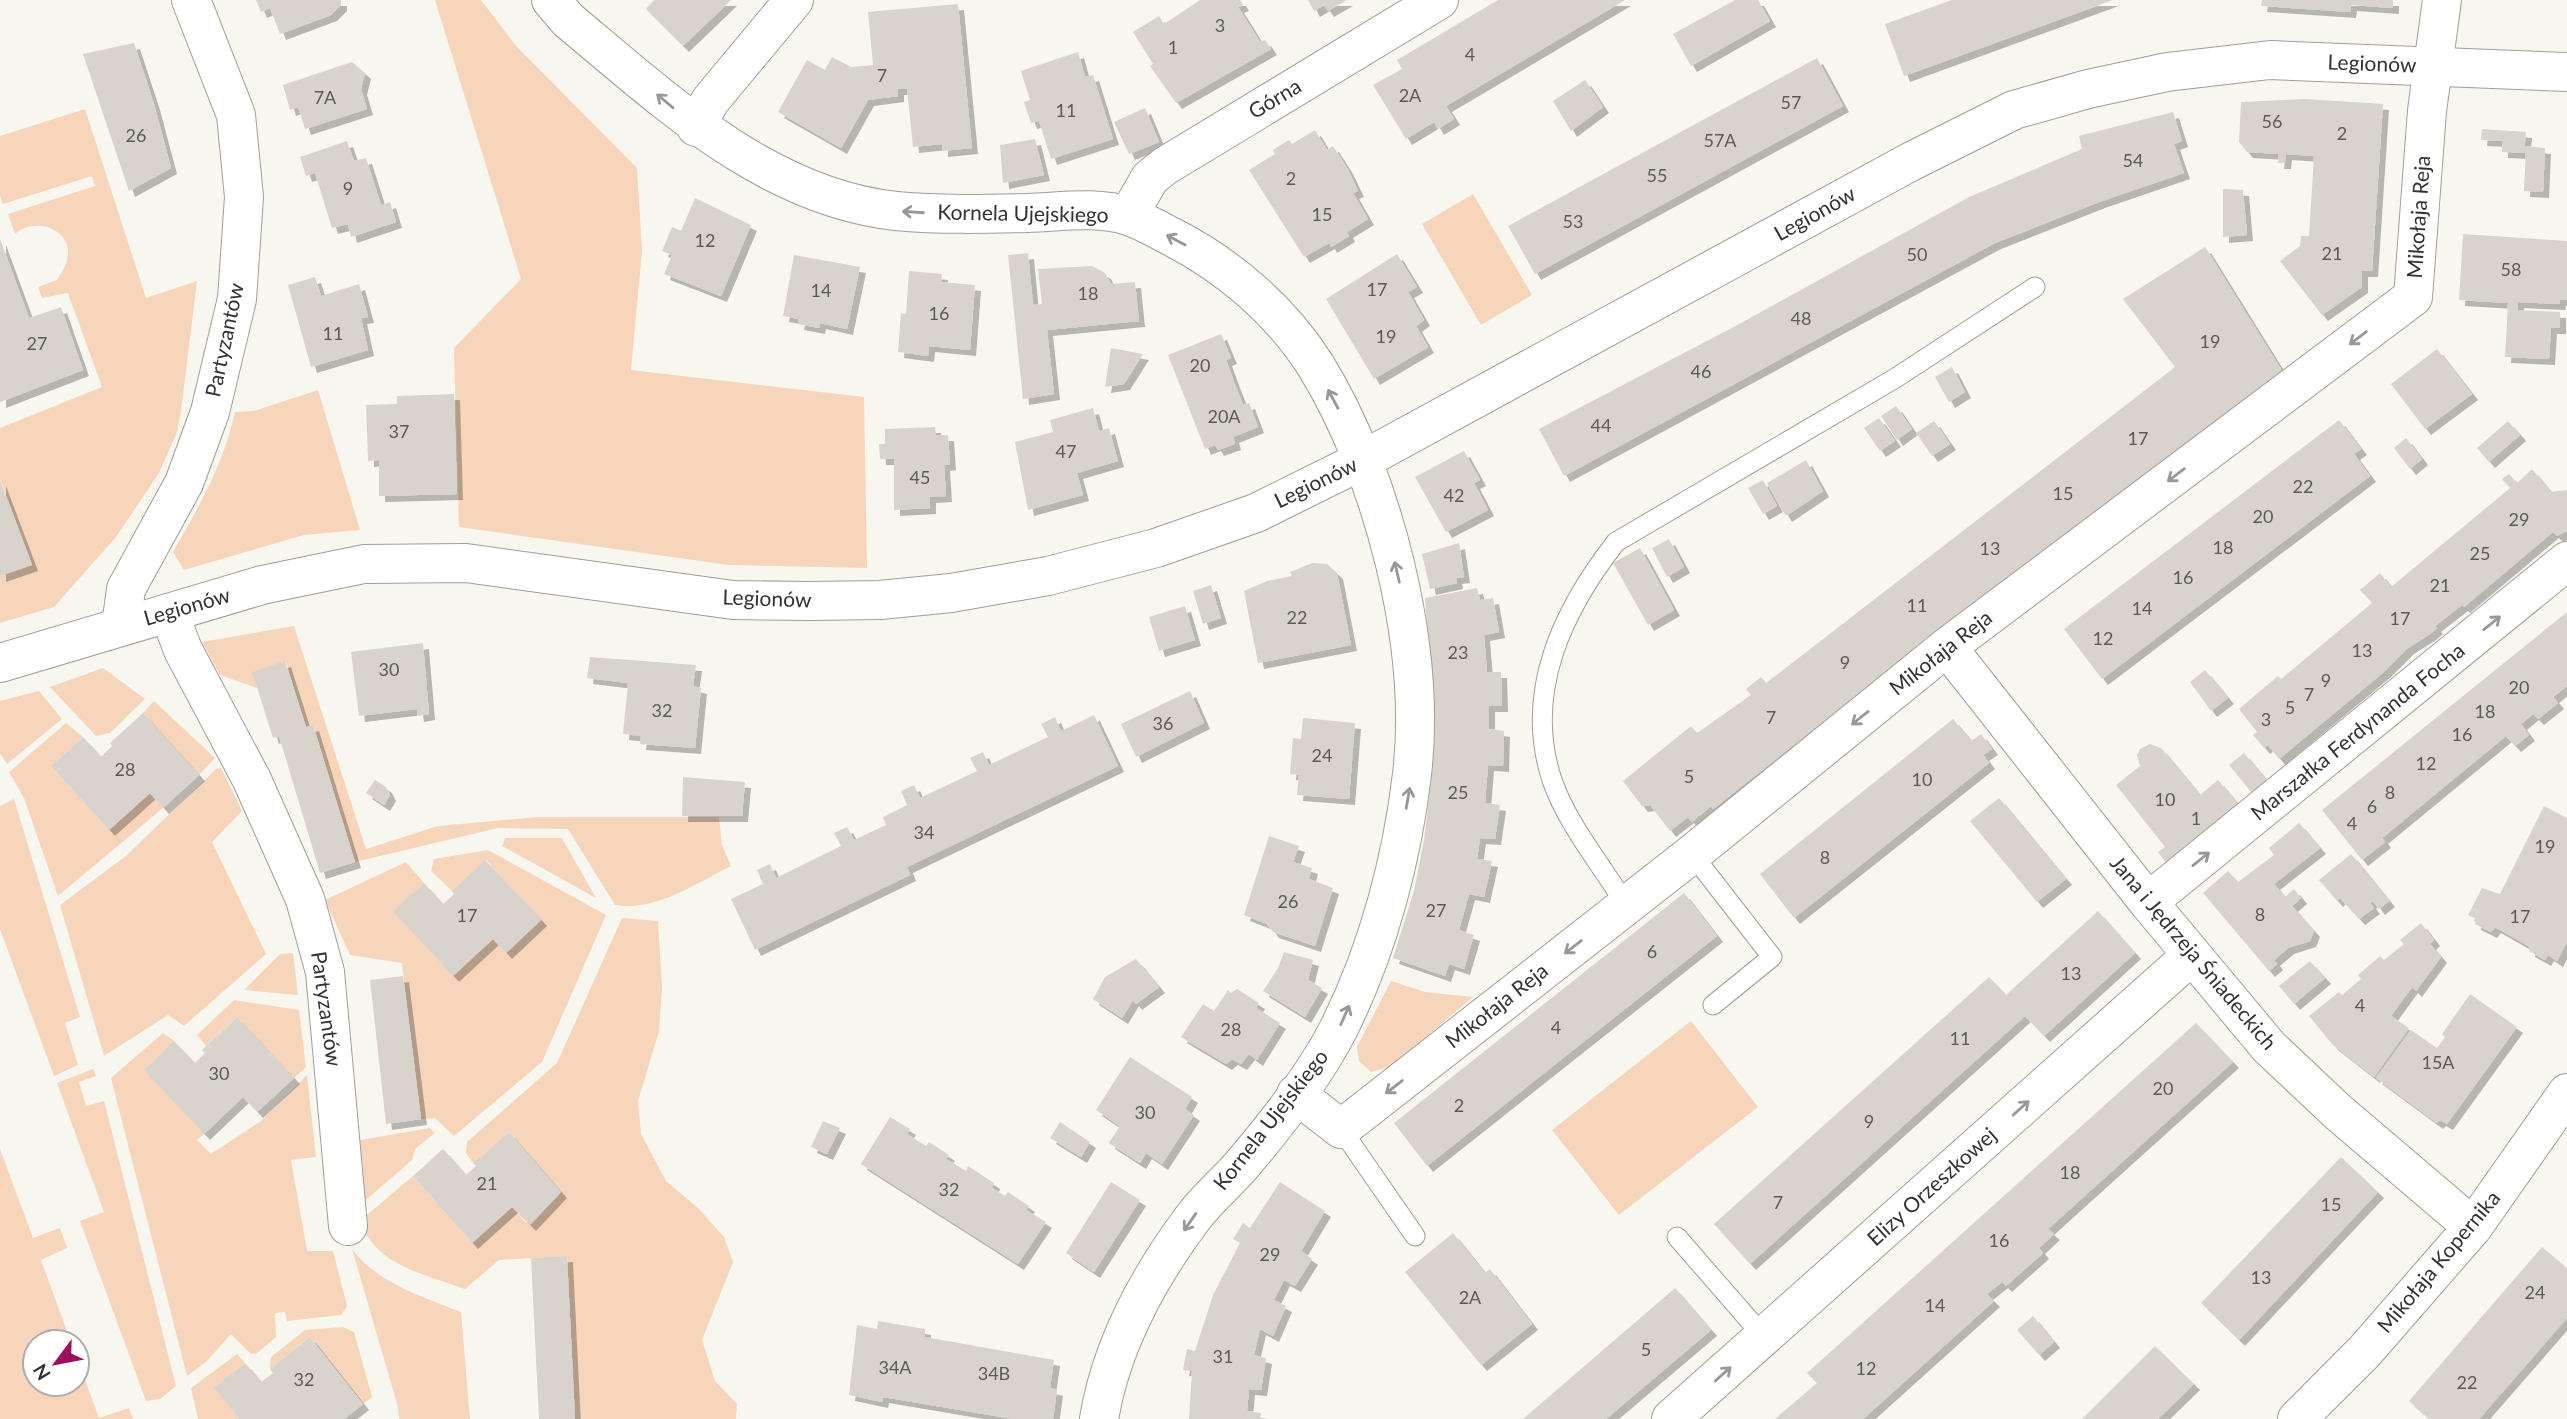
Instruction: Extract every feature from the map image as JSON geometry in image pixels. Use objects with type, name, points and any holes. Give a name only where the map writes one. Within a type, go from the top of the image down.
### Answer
[{"type":"street","name":"Partyzantów","points":[[121,626],[126,589],[184,483],[210,412],[237,299],[244,197],[236,115],[191,0]]},
{"type":"street","name":"Kornela Ujejskiego","points":[[551,0],[568,20],[696,127],[770,171],[842,199],[891,210],[953,214],[1092,211],[1128,216],[1178,240],[1225,268],[1274,313],[1314,364],[1349,430],[1384,517],[1399,583],[1413,710],[1412,771],[1385,910],[1363,975],[1338,1031],[1296,1094],[1241,1166],[1194,1217],[1154,1277],[1123,1332],[1107,1379],[1099,1419]]},
{"type":"street","points":[[696,127],[710,101],[794,0]]},
{"type":"street","name":"Górna","points":[[1128,216],[1150,178],[1166,166],[1439,0]]},
{"type":"street","name":"Mikołaja Reja","points":[[1340,1129],[1692,854],[1947,647],[2413,298],[2433,67],[2442,0]]},
{"type":"street","name":"Legionów","points":[[0,663],[121,626],[315,573],[365,564],[434,561],[466,563],[733,600],[880,600],[951,593],[1048,576],[1156,548],[1256,513],[1361,461],[1910,162],[2014,110],[2088,89],[2220,64],[2270,60],[2567,72]]},
{"type":"street","name":"Marszałka Ferdynanda Focha","points":[[2148,902],[2567,561]]},
{"type":"street","name":"Partyzantów","points":[[169,613],[183,650],[253,780],[305,899],[326,985],[348,1226]]},
{"type":"street","name":"Jana i Jędrzeja Śniadeckich","points":[[1947,647],[2148,902],[2269,1047],[2338,1112],[2473,1227]]},
{"type":"street","name":"Elizy Orzeszkowej","points":[[1671,1419],[2192,955]]},
{"type":"street","name":"Mikołaja Kopernika","points":[[2297,1419],[2365,1351],[2473,1227],[2567,1093]]},
{"type":"street","points":[[1296,1094],[1340,1129]]},
{"type":"lane","points":[[1626,905],[1575,824],[1552,781],[1543,732],[1546,676],[1559,632],[1591,574],[1616,542],[1894,379],[2035,287]]},
{"type":"lane","points":[[1692,854],[1772,957],[1713,1005]]},
{"type":"lane","points":[[1340,1129],[1415,1236]]},
{"type":"lane","points":[[1677,1237],[1764,1337]]},
{"type":"shaded area","points":[[435,0],[481,0],[516,46],[637,168],[642,251],[631,370],[864,397],[867,568],[729,565],[459,527],[454,348],[521,279]]},
{"type":"shaded area","points":[[85,109],[146,298],[197,281],[181,411],[177,432],[159,473],[116,537],[54,607],[0,623],[0,576],[32,564],[0,479],[0,428],[102,387],[68,293],[42,298],[38,287],[57,280],[67,261],[67,245],[63,237],[57,231],[40,226],[31,226],[15,234],[8,214],[95,186],[92,176],[3,204],[0,195],[0,136]]},
{"type":"shaded area","points":[[1473,194],[1532,295],[1481,325],[1422,224]]},
{"type":"shaded area","points":[[318,390],[360,530],[304,535],[184,570],[173,552],[217,467],[235,412],[254,411]]},
{"type":"shaded area","points":[[294,626],[366,849],[438,826],[538,817],[719,817],[722,845],[731,866],[690,888],[660,900],[630,906],[615,905],[568,829],[498,828],[355,862],[313,725],[306,727],[286,662],[253,672],[257,688],[220,675],[202,642]]},
{"type":"shaded area","points":[[103,668],[145,699],[110,733],[96,736],[50,687]]},
{"type":"shaded area","points":[[39,691],[62,719],[7,764],[0,753],[0,701]]},
{"type":"shaded area","points":[[154,701],[215,758],[199,775],[143,713]]},
{"type":"shaded area","points":[[66,723],[83,737],[51,766],[109,830],[150,793],[163,808],[58,896],[24,798],[9,772]]},
{"type":"shaded area","points":[[221,768],[242,811],[212,842],[266,954],[184,1026],[168,1015],[104,1056],[60,905],[126,856],[216,769]]},
{"type":"shaded area","points":[[14,799],[80,1017],[65,1023],[78,1065],[54,1076],[0,929],[0,806]]},
{"type":"shaded area","points":[[505,838],[562,838],[596,898],[502,846]]},
{"type":"shaded area","points":[[488,850],[606,915],[542,1062],[454,1136],[435,1118],[421,1119],[402,963],[350,955],[325,900],[406,862],[424,883],[394,911],[493,939],[506,953],[541,920],[486,860],[452,891],[431,871],[434,859]]},
{"type":"shaded area","points":[[622,918],[658,921],[662,988],[659,1031],[638,1101],[641,1134],[666,1181],[698,1208],[724,1237],[733,1262],[702,1340],[715,1381],[737,1404],[736,1419],[575,1419],[567,1256],[499,1260],[465,1289],[419,1273],[389,1258],[376,1248],[361,1220],[413,1176],[472,1243],[512,1207],[526,1223],[561,1192],[509,1132],[473,1163],[466,1153],[467,1142],[557,1063]]},
{"type":"shaded area","points":[[293,953],[298,995],[244,990],[280,954]]},
{"type":"shaded area","points":[[1391,981],[1425,992],[1473,997],[1390,1067],[1371,1072],[1359,1061],[1357,1047]]},
{"type":"shaded area","points":[[234,1000],[299,1010],[306,1067],[294,1078],[237,1017],[206,1046],[197,1035]]},
{"type":"shaded area","points":[[1691,1021],[1758,1107],[1619,1215],[1552,1130]]},
{"type":"shaded area","points":[[163,1033],[174,1041],[145,1070],[204,1134],[197,1140],[211,1154],[261,1121],[307,1075],[316,1157],[291,1160],[307,1251],[333,1251],[347,1306],[341,1315],[287,1321],[285,1312],[275,1313],[276,1337],[256,1354],[250,1353],[231,1334],[206,1362],[187,1376],[111,1078]]},
{"type":"shaded area","points":[[93,1069],[96,1076],[79,1082],[86,1106],[104,1101],[176,1386],[160,1399],[146,1401],[80,1221],[104,1212],[57,1083]]},
{"type":"shaded area","points":[[430,1128],[435,1133],[415,1149],[412,1160],[360,1205],[356,1156],[360,1140]]},
{"type":"shaded area","points":[[0,1149],[33,1238],[60,1228],[67,1248],[41,1260],[66,1328],[21,1328],[21,1398],[91,1396],[99,1418],[129,1408],[133,1419],[0,1419]]},
{"type":"shaded area","points":[[352,1249],[362,1261],[387,1280],[461,1312],[470,1419],[399,1419],[398,1407]]},
{"type":"shaded area","points":[[343,1327],[354,1332],[372,1397],[363,1404],[310,1337],[270,1369],[271,1357],[305,1330]]},
{"type":"shaded area","points":[[237,1354],[245,1363],[215,1388],[239,1419],[198,1419],[191,1388]]},
{"type":"building","points":[[256,0],[341,0],[341,5],[331,15],[280,34],[270,8],[261,12]]},
{"type":"building","points":[[654,0],[731,0],[683,46],[646,9]]},
{"type":"building","points":[[1200,0],[1240,0],[1243,5],[1238,7],[1260,42],[1265,40],[1271,49],[1176,103],[1150,66],[1153,64],[1133,32],[1159,16],[1164,24]]},
{"type":"building","points":[[1308,0],[1347,0],[1328,11],[1324,5],[1314,11]]},
{"type":"building","points":[[1498,0],[1625,0],[1446,106],[1454,119],[1438,129],[1434,122],[1406,139],[1373,85],[1402,69],[1397,60]]},
{"type":"building","points":[[1735,0],[1758,0],[1770,21],[1691,66],[1673,34]]},
{"type":"building","points":[[1952,0],[2113,0],[1904,76],[1885,24]]},
{"type":"building","points":[[2262,0],[2393,0],[2393,8],[2351,5],[2350,12],[2261,6]]},
{"type":"building","points":[[958,4],[972,148],[942,151],[942,144],[913,147],[907,89],[898,89],[898,96],[868,100],[841,148],[778,112],[807,60],[825,70],[832,57],[851,67],[873,65],[868,12]]},
{"type":"building","points":[[134,43],[171,168],[129,191],[83,54]]},
{"type":"building","points":[[1078,52],[1085,77],[1093,75],[1113,139],[1051,159],[1039,121],[1031,123],[1024,102],[1030,100],[1021,71]]},
{"type":"building","points":[[1817,58],[1843,106],[1535,274],[1508,226]]},
{"type":"building","points":[[352,62],[365,73],[361,89],[367,109],[305,129],[298,107],[290,110],[283,85]]},
{"type":"building","points":[[1585,80],[1603,107],[1571,131],[1553,101]]},
{"type":"building","points":[[2305,99],[2383,104],[2372,271],[2362,271],[2362,287],[2322,315],[2280,261],[2300,246],[2301,236],[2309,236],[2314,156],[2286,154],[2285,163],[2278,163],[2279,154],[2247,152],[2239,142],[2241,102]]},
{"type":"building","points":[[1145,108],[1159,142],[1129,154],[1114,122]]},
{"type":"building","points":[[2173,112],[2182,141],[2174,144],[2184,173],[2099,202],[1995,243],[1564,476],[1539,429],[1741,323],[1969,197],[2082,149],[2079,136]]},
{"type":"building","points":[[2482,129],[2526,132],[2524,153],[2502,152],[2502,141],[2481,140]]},
{"type":"building","points":[[1315,130],[1327,150],[1333,146],[1347,168],[1358,191],[1353,193],[1368,219],[1347,232],[1349,236],[1331,247],[1329,243],[1304,257],[1249,170],[1275,154],[1273,150],[1289,140],[1292,144]]},
{"type":"building","points":[[1035,139],[1044,175],[1003,183],[1000,145]]},
{"type":"building","points":[[347,141],[354,161],[366,158],[381,205],[390,202],[396,222],[351,237],[348,224],[332,228],[315,173],[306,176],[300,157]]},
{"type":"building","points":[[2526,146],[2545,148],[2543,192],[2524,191]]},
{"type":"building","points":[[2223,189],[2243,190],[2247,235],[2223,237]]},
{"type":"building","points":[[695,198],[751,225],[721,296],[664,274],[672,255],[662,251],[672,227],[681,231]]},
{"type":"building","points":[[2463,234],[2567,241],[2567,300],[2560,300],[2559,304],[2518,302],[2518,310],[2560,312],[2560,328],[2551,328],[2549,359],[2505,357],[2508,303],[2459,300]]},
{"type":"building","points":[[0,239],[29,318],[61,307],[83,370],[0,402]]},
{"type":"building","points":[[2205,247],[2282,371],[1973,603],[1713,809],[1711,806],[1692,822],[1688,817],[1670,831],[1650,805],[1642,806],[1623,781],[1691,726],[1697,733],[1751,695],[1746,689],[1761,677],[1766,683],[2175,367],[2123,299]]},
{"type":"building","points":[[1028,253],[1033,305],[1042,304],[1038,269],[1092,266],[1105,273],[1111,284],[1135,282],[1139,321],[1047,330],[1054,394],[1023,399],[1008,255]]},
{"type":"building","points":[[1397,254],[1417,287],[1408,292],[1424,320],[1416,326],[1428,347],[1374,379],[1326,299]]},
{"type":"building","points":[[794,255],[860,267],[847,329],[820,323],[819,328],[798,324],[799,319],[783,316]]},
{"type":"building","points":[[909,271],[942,274],[941,282],[975,285],[970,350],[929,346],[928,356],[898,352],[901,313],[906,314]]},
{"type":"building","points":[[315,277],[321,296],[359,284],[368,317],[361,318],[368,350],[311,367],[288,285]]},
{"type":"building","points":[[1221,334],[1231,358],[1226,360],[1243,405],[1249,403],[1258,427],[1233,437],[1235,444],[1218,450],[1215,445],[1205,449],[1168,355]]},
{"type":"building","points":[[1111,348],[1143,354],[1124,384],[1105,387]]},
{"type":"building","points":[[2437,349],[2472,394],[2425,429],[2391,384]]},
{"type":"building","points":[[1952,367],[1965,392],[1949,402],[1935,377]]},
{"type":"building","points":[[454,394],[457,494],[379,496],[379,460],[368,461],[366,405],[397,404],[397,396]]},
{"type":"building","points":[[1896,406],[1912,429],[1897,440],[1881,416]]},
{"type":"building","points":[[1093,408],[1099,431],[1109,428],[1118,461],[1077,473],[1083,495],[1028,510],[1015,442],[1053,432],[1050,420]]},
{"type":"building","points":[[1879,418],[1895,441],[1880,451],[1864,428]]},
{"type":"building","points":[[2339,420],[2361,449],[2354,454],[2370,476],[2102,679],[2064,629]]},
{"type":"building","points":[[1934,421],[1950,444],[1932,456],[1916,433]]},
{"type":"building","points":[[2508,421],[2520,435],[2489,462],[2477,448]]},
{"type":"building","points":[[935,427],[936,435],[948,435],[950,464],[944,465],[946,496],[930,497],[930,508],[894,510],[894,459],[880,459],[879,444],[885,444],[885,429]]},
{"type":"building","points":[[2406,438],[2422,459],[2410,469],[2394,448]]},
{"type":"building","points":[[1464,451],[1480,480],[1474,483],[1488,510],[1446,532],[1415,477]]},
{"type":"building","points":[[1806,460],[1823,491],[1786,516],[1767,483]]},
{"type":"building","points":[[2532,469],[2551,492],[2567,490],[2567,531],[2557,536],[2553,532],[2464,607],[2462,605],[2435,626],[2437,628],[2430,634],[2408,648],[2385,671],[2279,759],[2268,745],[2264,748],[2253,735],[2257,732],[2239,709],[2278,676],[2281,679],[2372,603],[2360,590],[2380,573],[2391,587],[2510,488],[2502,479],[2509,474],[2517,483]]},
{"type":"building","points":[[0,480],[32,565],[0,576]]},
{"type":"building","points":[[1763,480],[1777,506],[1763,514],[1748,488]]},
{"type":"building","points":[[1669,539],[1684,567],[1667,577],[1652,548]]},
{"type":"building","points":[[1459,543],[1464,577],[1456,578],[1457,583],[1430,589],[1422,554]]},
{"type":"building","points":[[1640,548],[1674,610],[1648,625],[1613,563]]},
{"type":"building","points":[[1312,563],[1327,564],[1337,573],[1351,645],[1258,663],[1244,591],[1267,581],[1292,576],[1290,572]]},
{"type":"building","points":[[1211,585],[1221,618],[1203,624],[1193,591]]},
{"type":"building","points":[[1477,588],[1480,600],[1493,598],[1499,632],[1484,635],[1487,672],[1501,672],[1502,706],[1489,706],[1489,729],[1504,731],[1503,766],[1488,765],[1485,803],[1500,805],[1495,839],[1480,838],[1477,859],[1492,861],[1484,897],[1469,894],[1459,930],[1474,935],[1464,969],[1449,964],[1445,976],[1393,958],[1414,891],[1424,840],[1433,765],[1435,720],[1425,598]]},
{"type":"building","points":[[1185,606],[1195,640],[1159,651],[1149,617]]},
{"type":"building","points":[[2567,612],[2567,686],[2553,697],[2558,703],[2538,719],[2533,714],[2521,724],[2529,735],[2515,746],[2506,736],[2382,838],[2385,842],[2362,860],[2322,810]]},
{"type":"building","points":[[423,643],[429,714],[418,716],[417,709],[359,716],[351,652]]},
{"type":"building","points":[[590,657],[696,665],[693,686],[701,688],[695,748],[640,744],[641,736],[623,734],[628,683],[587,678]]},
{"type":"building","points":[[285,661],[306,727],[313,725],[355,862],[320,873],[279,736],[273,738],[252,672]]},
{"type":"building","points":[[2205,670],[2228,698],[2211,711],[2190,682]]},
{"type":"building","points":[[1190,691],[1204,723],[1136,757],[1121,724]]},
{"type":"building","points":[[143,713],[199,775],[163,808],[150,793],[109,830],[51,766],[83,737],[101,757],[112,746],[110,743]]},
{"type":"building","points":[[1094,715],[1118,766],[907,867],[910,875],[755,950],[731,899],[763,884],[757,870],[770,864],[776,878],[841,846],[834,833],[847,827],[854,840],[886,825],[883,817],[907,805],[901,791],[914,785],[920,798],[977,771],[970,758],[983,752],[989,765],[1048,737],[1041,724],[1055,717],[1061,731]]},
{"type":"building","points":[[1303,718],[1355,723],[1349,799],[1297,795],[1299,775],[1290,774],[1293,738],[1301,739]]},
{"type":"building","points":[[1953,719],[1971,741],[1981,734],[1992,749],[1983,755],[1989,763],[1794,918],[1760,874]]},
{"type":"building","points":[[2150,744],[2161,748],[2200,795],[2218,780],[2242,809],[2170,868],[2158,852],[2165,847],[2116,785],[2140,766],[2137,755],[2140,749]]},
{"type":"building","points":[[2244,753],[2267,781],[2252,793],[2229,765]]},
{"type":"building","points":[[683,777],[745,782],[742,816],[682,816]]},
{"type":"building","points":[[375,780],[386,787],[390,795],[384,805],[366,793]]},
{"type":"building","points":[[1999,798],[2066,879],[2037,902],[1970,821]]},
{"type":"building","points":[[2544,806],[2567,818],[2567,942],[2557,961],[2548,955],[2545,960],[2529,951],[2530,947],[2495,927],[2491,932],[2475,924],[2476,919],[2468,915],[2482,888],[2500,894]]},
{"type":"building","points":[[2299,823],[2320,848],[2274,884],[2285,897],[2294,889],[2301,898],[2292,906],[2314,931],[2310,941],[2288,948],[2274,960],[2277,964],[2269,971],[2203,893],[2228,871],[2238,882],[2274,855],[2269,848]]},
{"type":"building","points":[[1269,836],[1299,846],[1293,862],[1312,868],[1309,879],[1333,888],[1315,946],[1273,932],[1267,924],[1244,915]]},
{"type":"building","points":[[2351,854],[2389,901],[2379,909],[2373,901],[2370,903],[2374,908],[2359,919],[2340,898],[2337,901],[2319,880]]},
{"type":"building","points":[[485,860],[541,920],[506,953],[493,939],[453,976],[393,911],[424,883],[443,904],[454,894],[452,891]]},
{"type":"building","points":[[1684,893],[1717,936],[1427,1166],[1394,1123]]},
{"type":"building","points":[[2098,911],[2135,953],[2044,1036],[2025,1016],[1750,1264],[1714,1224],[1989,977],[2006,995]]},
{"type":"building","points":[[2421,923],[2434,940],[2430,944],[2441,957],[2416,991],[2412,987],[2391,1016],[2409,1028],[2374,1077],[2332,1044],[2309,1016],[2339,992],[2342,995],[2361,979],[2358,975],[2380,956],[2384,960],[2404,944],[2400,940]]},
{"type":"building","points":[[1284,952],[1313,960],[1308,980],[1322,988],[1305,1017],[1263,991],[1278,968]]},
{"type":"building","points":[[1136,959],[1159,987],[1136,1004],[1133,1000],[1122,1018],[1093,999],[1105,977]]},
{"type":"building","points":[[2310,961],[2325,978],[2294,1004],[2279,986]]},
{"type":"building","points":[[403,976],[421,1119],[386,1124],[370,980]]},
{"type":"building","points":[[1237,989],[1259,1003],[1256,1008],[1280,1023],[1257,1060],[1249,1054],[1241,1064],[1232,1059],[1226,1064],[1181,1037],[1203,1004],[1214,1011],[1228,990],[1231,993]]},
{"type":"building","points":[[2470,994],[2517,1027],[2447,1124],[2440,1120],[2437,1123],[2376,1078],[2411,1030],[2437,1048],[2445,1037],[2442,1034]]},
{"type":"building","points":[[237,1017],[294,1078],[257,1112],[243,1097],[204,1134],[144,1070],[174,1041],[195,1063],[205,1053],[202,1050]]},
{"type":"building","points":[[2196,1023],[2233,1062],[2048,1229],[2054,1234],[2039,1248],[2043,1253],[2006,1286],[2002,1282],[1987,1294],[1994,1301],[1863,1419],[1775,1419],[1817,1383],[1807,1373]]},
{"type":"building","points":[[1130,1057],[1192,1097],[1185,1109],[1194,1115],[1162,1164],[1146,1153],[1140,1163],[1109,1143],[1120,1126],[1096,1110]]},
{"type":"building","points":[[890,1117],[910,1129],[907,1134],[926,1146],[929,1142],[949,1155],[946,1159],[966,1171],[968,1166],[994,1183],[992,1188],[1005,1196],[1008,1192],[1029,1206],[1026,1210],[1046,1222],[1018,1264],[861,1164]]},
{"type":"building","points":[[823,1121],[840,1128],[827,1154],[811,1147]]},
{"type":"building","points":[[1060,1122],[1090,1142],[1081,1157],[1050,1138]]},
{"type":"building","points":[[509,1132],[561,1192],[530,1225],[512,1207],[472,1243],[413,1176],[443,1149],[466,1175],[476,1166],[473,1163]]},
{"type":"building","points":[[2341,1157],[2378,1192],[2239,1340],[2201,1303]]},
{"type":"building","points":[[1111,1182],[1140,1200],[1094,1272],[1066,1253]]},
{"type":"building","points":[[1280,1182],[1325,1211],[1301,1251],[1312,1259],[1295,1286],[1284,1280],[1274,1300],[1286,1306],[1273,1336],[1260,1329],[1254,1355],[1266,1358],[1261,1390],[1249,1389],[1247,1411],[1261,1413],[1260,1419],[1189,1419],[1192,1371],[1183,1370],[1187,1349],[1195,1351],[1213,1295],[1240,1243],[1233,1239],[1243,1223],[1250,1228]]},
{"type":"building","points":[[1453,1233],[1485,1273],[1490,1269],[1532,1324],[1481,1365],[1405,1272]]},
{"type":"building","points":[[2542,1247],[2567,1268],[2567,1318],[2479,1419],[2430,1419],[2409,1401]]},
{"type":"building","points":[[567,1256],[575,1419],[539,1419],[531,1258]]},
{"type":"building","points":[[1675,1288],[1711,1330],[1606,1419],[1523,1419]]},
{"type":"building","points":[[2033,1316],[2054,1342],[2039,1355],[2017,1330]]},
{"type":"building","points":[[878,1321],[925,1329],[925,1337],[1054,1360],[1050,1388],[1057,1390],[1053,1419],[1013,1419],[883,1397],[882,1402],[849,1395],[857,1325],[877,1329]]},
{"type":"building","points":[[310,1337],[363,1404],[344,1419],[239,1419],[214,1388],[245,1363],[261,1382],[273,1373],[270,1369]]},
{"type":"building","points":[[2155,1346],[2194,1384],[2158,1419],[2082,1419]]}]
